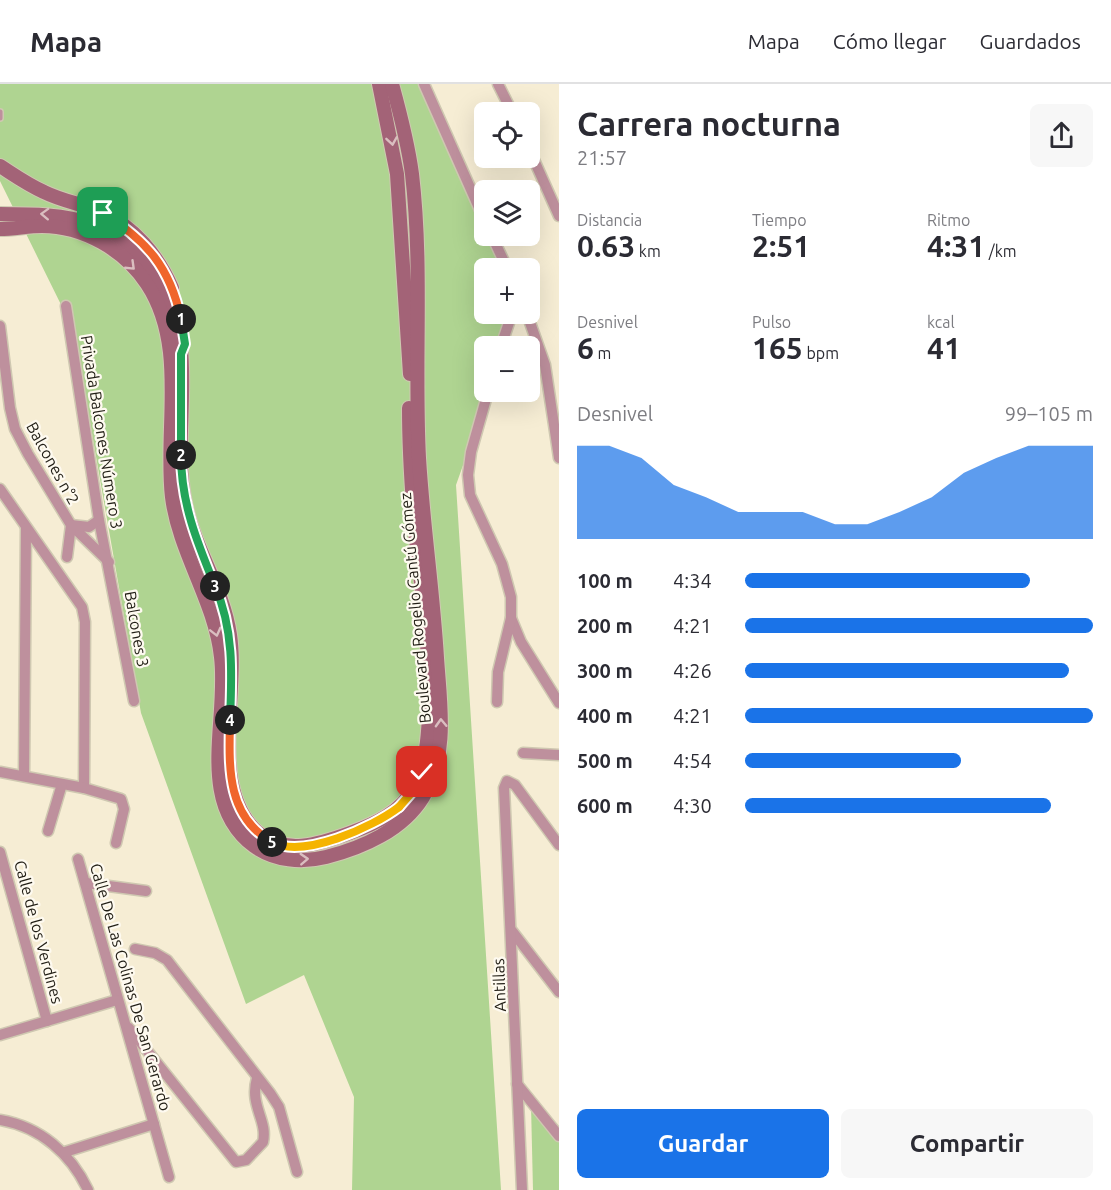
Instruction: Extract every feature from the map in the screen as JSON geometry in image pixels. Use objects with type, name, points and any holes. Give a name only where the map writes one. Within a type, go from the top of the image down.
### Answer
[{"type":"main road","name":"Boulevard Rogelio Cantú Gómez","points":[[0,213],[65,215],[88,221],[128,245],[160,282],[169,301],[181,354],[181,466],[184,496],[190,526],[223,605],[230,633],[232,658],[230,752],[232,789],[238,808],[250,825],[276,844],[294,847],[348,834],[376,823],[398,808],[413,791],[422,772],[429,729],[423,595],[409,456],[410,370],[397,174],[379,84]]},
{"type":"main road","name":"Boulevard Rogelio Cantú Gómez","points":[[0,230],[60,228],[82,233],[119,254],[150,287],[164,322],[170,356],[172,498],[178,523],[216,630],[222,659],[218,769],[227,814],[242,835],[273,857],[291,860],[320,858],[355,849],[387,832],[411,812],[423,797],[433,775],[442,729],[433,597],[419,456],[418,275],[412,172],[392,84]]},
{"type":"main road","points":[[0,166],[45,193],[103,213],[129,229],[147,246],[164,270],[174,291],[185,334],[185,344],[181,354]]},
{"type":"main road","points":[[0,238],[30,235],[60,228]]},
{"type":"street","points":[[424,84],[474,196]]},
{"type":"street","points":[[498,84],[507,102]]},
{"type":"street","points":[[538,168],[559,216]]},
{"type":"street","name":"Privada Balcones Número 3","points":[[66,306],[99,520],[109,562]]},
{"type":"street","points":[[530,324],[545,365],[559,453]]},
{"type":"street","name":"Balcones n°2","points":[[0,326],[5,408],[28,454],[71,525],[109,562]]},
{"type":"street","points":[[485,402],[471,452],[468,476],[470,495],[502,564],[511,597],[511,618],[498,672],[497,702]]},
{"type":"street","points":[[0,489],[75,595],[84,615],[84,788]]},
{"type":"street","points":[[67,556],[71,525],[89,527],[99,520]]},
{"type":"street","points":[[24,776],[26,528]]},
{"type":"street","name":"Balcones 3","points":[[109,562],[134,701]]},
{"type":"street","points":[[511,618],[538,672],[559,703]]},
{"type":"street","points":[[523,753],[559,755]]},
{"type":"street","points":[[0,772],[84,788],[116,797],[123,803],[116,843]]},
{"type":"street","name":"Antillas","points":[[522,1190],[504,788],[507,781],[515,785],[559,845]]},
{"type":"street","points":[[48,831],[62,784]]},
{"type":"street","name":"Calle de los Verdines","points":[[0,852],[48,1021]]},
{"type":"street","name":"Calle De Las Colinas De San Gerardo","points":[[78,859],[169,1177]]},
{"type":"street","points":[[86,883],[146,891]]},
{"type":"street","points":[[512,931],[559,992]]},
{"type":"street","points":[[135,949],[155,953],[167,960],[279,1107],[297,1172]]},
{"type":"street","points":[[0,1035],[117,1000]]},
{"type":"street","points":[[124,1022],[236,1162],[246,1160],[263,1142],[264,1130],[254,1097],[257,1078]]},
{"type":"street","points":[[517,1083],[559,1136]]},
{"type":"street","points":[[0,1120],[39,1134],[65,1152],[88,1190]]},
{"type":"street","points":[[65,1152],[154,1124]]},
{"type":"lane","points":[[0,112],[0,118]]},
{"type":"green space","points":[[0,84],[419,84],[474,200],[474,246],[496,246],[502,258],[474,258],[474,324],[512,324],[507,336],[474,336],[474,402],[485,402],[456,485],[501,1190],[352,1190],[354,1097],[304,975],[246,1004],[141,713],[74,331],[0,181]]},
{"type":"green space","points":[[531,1105],[559,1142],[559,1190],[533,1190]]},
{"type":"route","points":[[103,213],[129,229],[147,246],[164,270],[174,291],[185,334],[185,344],[181,354],[181,466],[184,496],[190,526],[223,605],[230,633],[232,658],[230,752],[232,789],[238,808],[250,825],[263,837],[276,844],[294,847],[316,843],[376,823],[398,808],[413,791],[422,772]]}]
